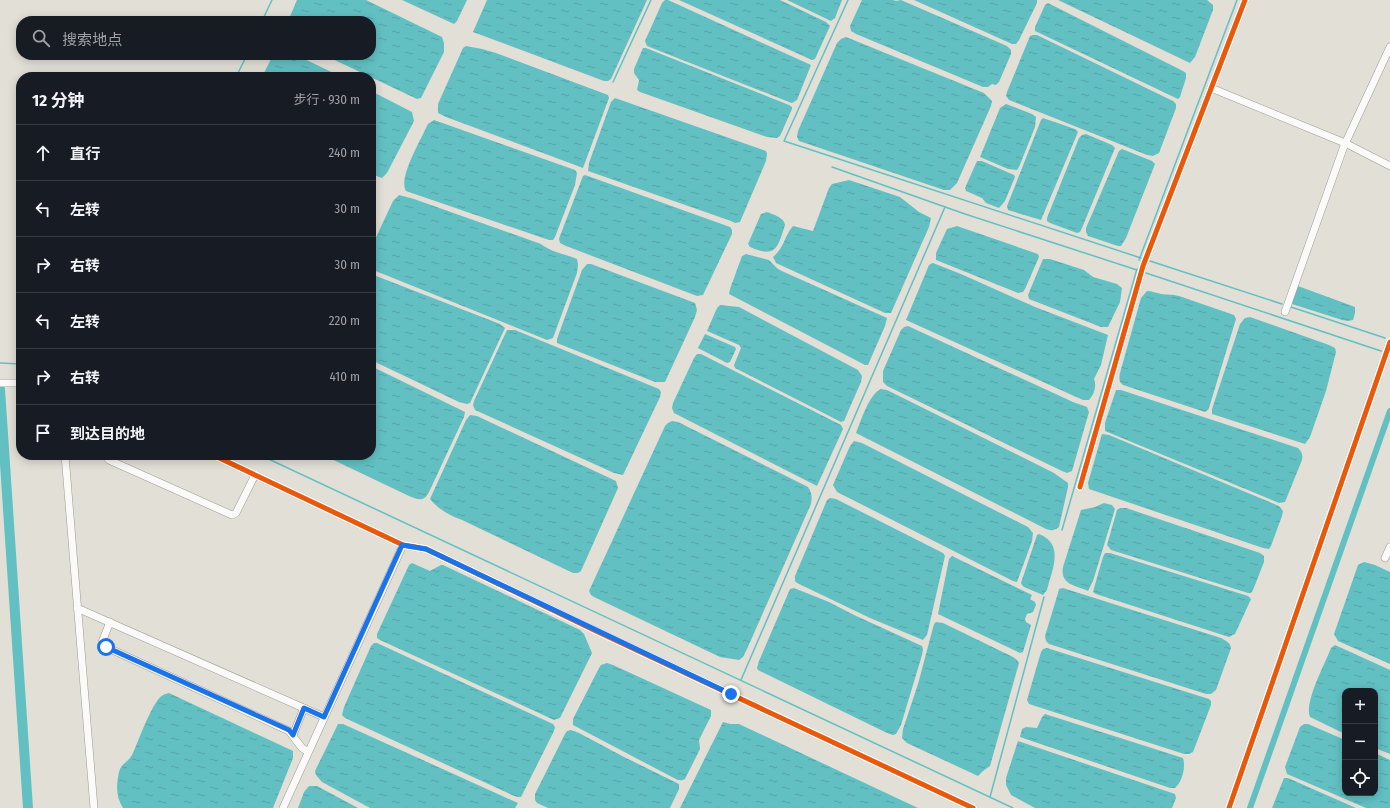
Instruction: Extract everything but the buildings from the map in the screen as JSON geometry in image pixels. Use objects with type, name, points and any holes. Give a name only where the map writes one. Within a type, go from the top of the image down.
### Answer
[{"type":"street","points":[[1080,487],[1143,266],[1245,0]]},
{"type":"street","points":[[1285,312],[1345,143],[1390,47]]},
{"type":"street","points":[[1211,88],[1345,143],[1390,166]]},
{"type":"street","points":[[1229,808],[1390,342]]},
{"type":"street","points":[[0,383],[16,383]]},
{"type":"street","points":[[65,460],[94,808]]},
{"type":"street","points":[[109,460],[232,515],[236,513],[255,475]]},
{"type":"street","points":[[224,460],[402,545],[426,549],[972,808]]},
{"type":"street","points":[[283,808],[402,545]]},
{"type":"street","points":[[1385,558],[1390,547]]},
{"type":"street","points":[[77,608],[324,717]]},
{"type":"street","points":[[110,622],[102,642],[106,647],[289,730],[302,748],[308,752]]},
{"type":"street","points":[[293,735],[304,708]]},
{"type":"water","points":[[297,0],[366,0],[442,37],[444,52],[421,98],[417,99],[376,80],[376,72],[360,72],[335,60],[376,60],[376,16],[290,16]]},
{"type":"water","points":[[402,0],[467,0],[457,21],[454,24]]},
{"type":"water","points":[[487,0],[647,0],[611,79],[604,81],[473,32]]},
{"type":"water","points":[[665,0],[668,0],[811,65],[797,100],[792,103],[789,102],[647,46],[645,41],[662,3]]},
{"type":"water","points":[[679,0],[780,0],[826,22],[830,26],[815,59],[812,60]]},
{"type":"water","points":[[787,0],[842,0],[835,18],[831,21]]},
{"type":"water","points":[[862,0],[901,0],[1007,46],[1011,50],[1011,54],[999,82],[996,85],[992,84],[988,87],[983,87],[856,34],[851,31],[850,26]]},
{"type":"water","points":[[914,0],[1037,0],[1037,3],[1019,40],[1016,44],[1012,44]]},
{"type":"water","points":[[1058,0],[1207,0],[1213,5],[1213,10],[1195,57],[1190,63]]},
{"type":"water","points":[[1048,3],[1186,73],[1186,78],[1180,97],[1178,99],[1035,31],[1035,27],[1045,5]]},
{"type":"water","points":[[1037,35],[1173,101],[1176,104],[1176,108],[1159,153],[1153,156],[1147,155],[1009,100],[1006,96],[1007,92],[1030,36]]},
{"type":"water","points":[[846,37],[984,93],[992,101],[957,183],[950,190],[944,190],[799,141],[797,137],[798,131],[837,43]]},
{"type":"water","points":[[466,46],[496,53],[608,95],[609,98],[583,168],[438,113],[438,104],[463,48]]},
{"type":"water","points":[[643,48],[789,105],[792,109],[780,136],[777,138],[767,137],[640,92],[637,90],[639,80],[634,73],[634,69]]},
{"type":"water","points":[[270,60],[306,60],[332,72],[264,72]]},
{"type":"water","points":[[376,94],[412,112],[414,121],[387,173],[382,178],[376,176]]},
{"type":"water","points":[[615,98],[766,151],[766,161],[740,222],[735,223],[588,171],[589,163],[611,102]]},
{"type":"water","points":[[1006,104],[1036,117],[1035,127],[1017,170],[1008,169],[980,157],[1000,108]]},
{"type":"water","points":[[1043,118],[1075,129],[1078,132],[1041,220],[1008,210],[1007,206]]},
{"type":"water","points":[[434,120],[575,170],[577,173],[575,185],[553,240],[549,240],[406,191],[404,185],[407,169],[428,124]]},
{"type":"water","points":[[1086,134],[1112,145],[1115,148],[1082,228],[1080,232],[1077,233],[1050,223],[1047,221],[1047,218],[1079,138]]},
{"type":"water","points":[[1122,149],[1152,161],[1155,164],[1126,238],[1121,246],[1118,246],[1088,236],[1086,228],[1119,151]]},
{"type":"water","points":[[977,161],[982,161],[1014,175],[1015,177],[1005,201],[999,208],[986,203],[982,198],[966,191],[965,188]]},
{"type":"water","points":[[585,175],[730,227],[732,234],[703,295],[697,296],[560,243],[560,236],[583,176]]},
{"type":"water","points":[[849,180],[900,197],[919,212],[931,218],[929,227],[891,313],[885,313],[776,263],[773,257],[780,249],[793,226],[813,231],[829,188],[832,184]]},
{"type":"water","points":[[399,195],[414,199],[541,244],[554,251],[577,259],[577,273],[553,338],[547,340],[376,271],[376,237],[393,201]]},
{"type":"water","points":[[767,212],[781,218],[785,225],[778,245],[775,249],[765,252],[750,247],[748,244],[761,214]]},
{"type":"water","points":[[957,226],[1038,254],[1039,257],[1023,292],[1018,293],[936,260],[936,253],[947,229]]},
{"type":"water","points":[[746,254],[769,260],[778,269],[784,272],[887,318],[868,365],[865,365],[729,294],[742,256]]},
{"type":"water","points":[[1043,259],[1050,259],[1084,270],[1093,277],[1117,284],[1122,288],[1120,302],[1108,327],[1101,327],[1029,299],[1028,295]]},
{"type":"water","points":[[933,263],[1035,307],[1108,335],[1101,365],[1094,379],[1094,390],[1089,400],[1083,400],[906,320],[929,265]]},
{"type":"water","points":[[587,264],[591,264],[695,303],[697,310],[695,317],[665,382],[655,382],[557,343],[557,339],[582,270]]},
{"type":"water","points":[[376,276],[500,324],[505,328],[470,403],[467,404],[459,402],[376,362]]},
{"type":"water","points":[[1298,286],[1355,307],[1353,320],[1342,320],[1292,304]]},
{"type":"water","points":[[1147,291],[1179,296],[1234,315],[1236,319],[1209,408],[1205,412],[1123,385],[1119,379],[1141,298]]},
{"type":"water","points":[[720,305],[739,307],[858,370],[862,376],[861,382],[844,421],[841,422],[735,368],[734,365],[741,348],[739,345],[707,331],[717,308]]},
{"type":"water","points":[[1250,317],[1335,348],[1336,352],[1326,391],[1310,437],[1305,444],[1212,414],[1212,409],[1240,324],[1245,318]]},
{"type":"water","points":[[908,326],[1073,402],[1087,407],[1089,412],[1072,471],[1067,473],[1062,471],[887,386],[883,382],[883,371],[901,330]]},
{"type":"water","points":[[507,330],[515,330],[659,389],[661,392],[660,397],[623,475],[614,473],[475,410],[473,405],[474,401]]},
{"type":"water","points":[[705,334],[735,347],[736,349],[730,362],[727,363],[698,348]]},
{"type":"water","points":[[697,354],[701,354],[841,425],[843,429],[817,486],[674,413],[672,408],[673,403]]},
{"type":"water","points":[[376,368],[465,412],[427,495],[423,499],[409,496],[333,460],[376,460]]},
{"type":"water","points":[[881,389],[887,390],[1054,473],[1068,483],[1059,527],[1048,530],[856,433],[869,402]]},
{"type":"water","points":[[1116,390],[1121,390],[1298,448],[1302,454],[1302,460],[1285,502],[1279,503],[1105,431],[1105,423]]},
{"type":"water","points":[[470,415],[477,416],[616,481],[618,488],[581,571],[578,573],[573,573],[444,512],[430,499],[466,420]]},
{"type":"water","points":[[672,421],[678,422],[808,487],[811,493],[811,504],[747,649],[743,657],[739,660],[720,657],[594,597],[589,591],[665,426]]},
{"type":"water","points":[[1102,434],[1109,435],[1279,506],[1283,511],[1282,516],[1269,549],[1089,489],[1088,483]]},
{"type":"water","points":[[854,441],[862,443],[1028,527],[1033,533],[1032,541],[1017,582],[837,492],[833,485],[850,446]]},
{"type":"water","points":[[830,498],[836,499],[943,553],[945,556],[927,635],[923,640],[870,618],[795,581],[795,576],[827,500]]},
{"type":"water","points":[[1104,503],[1112,505],[1115,509],[1093,581],[1088,591],[1074,586],[1066,581],[1064,578],[1063,567],[1081,510],[1095,507]]},
{"type":"water","points":[[1120,508],[1126,508],[1260,553],[1264,556],[1264,562],[1253,590],[1251,593],[1248,593],[1111,550],[1107,545],[1117,510]]},
{"type":"water","points":[[1039,534],[1047,538],[1052,544],[1055,558],[1047,590],[1043,595],[1024,587],[1021,583],[1037,535]]},
{"type":"water","points":[[1105,553],[1110,553],[1248,596],[1251,599],[1235,634],[1229,637],[1096,594],[1093,592]]},
{"type":"water","points":[[952,556],[1032,595],[1030,599],[1035,602],[1036,605],[1033,612],[1027,614],[1025,619],[1026,622],[1031,625],[1023,652],[1020,653],[938,614],[949,559]]},
{"type":"water","points":[[1364,562],[1390,572],[1390,664],[1338,641],[1334,634],[1358,565]]},
{"type":"water","points":[[412,563],[430,571],[443,565],[580,630],[584,634],[592,653],[560,718],[554,720],[377,638],[377,634],[409,565]]},
{"type":"water","points":[[794,588],[829,602],[922,646],[922,655],[901,725],[896,734],[893,735],[887,733],[758,670],[757,668],[759,661],[790,589]]},
{"type":"water","points":[[1063,588],[1221,638],[1226,641],[1230,644],[1231,648],[1216,690],[1211,694],[1206,694],[1049,644],[1046,641],[1045,636],[1059,589]]},
{"type":"water","points":[[936,622],[943,623],[1013,657],[1019,663],[990,766],[978,776],[907,743],[902,738],[903,729],[918,684],[934,624]]},
{"type":"water","points":[[374,643],[377,643],[553,724],[555,727],[554,731],[521,797],[512,795],[345,718],[342,715],[344,707],[371,646]]},
{"type":"water","points":[[1335,645],[1390,670],[1390,754],[1378,749],[1378,688],[1342,688],[1342,733],[1310,717],[1309,710],[1312,693],[1331,648]]},
{"type":"water","points":[[1047,648],[1209,699],[1211,701],[1211,705],[1193,752],[1184,754],[1029,704],[1027,700],[1041,652],[1043,649]]},
{"type":"water","points":[[607,663],[711,710],[711,716],[699,740],[700,749],[685,779],[675,779],[573,725],[573,719],[599,668],[601,665]]},
{"type":"water","points":[[169,693],[293,751],[293,758],[273,808],[123,808],[117,791],[117,782],[120,769],[132,755],[154,705],[163,695]]},
{"type":"water","points":[[1045,714],[1183,758],[1184,770],[1180,782],[1175,788],[1170,788],[1020,737],[1022,729],[1026,727],[1037,728]]},
{"type":"water","points":[[723,722],[739,724],[918,808],[680,808]]},
{"type":"water","points":[[338,724],[343,724],[518,803],[515,808],[370,808],[322,782],[316,775],[315,771]]},
{"type":"water","points":[[1304,724],[1308,724],[1342,739],[1342,796],[1378,796],[1378,754],[1390,760],[1390,808],[1366,808],[1287,774],[1285,767],[1300,727]]},
{"type":"water","points":[[571,730],[679,784],[679,789],[670,808],[548,808],[537,803],[535,800],[535,794],[565,734],[567,731]]},
{"type":"water","points":[[1018,741],[1175,794],[1176,798],[1172,808],[1035,808],[1011,795],[1006,785],[1006,778]]},
{"type":"water","points":[[1284,778],[1288,778],[1356,808],[1272,808]]},
{"type":"water","points":[[309,786],[317,786],[358,808],[298,808],[304,792]]},
{"type":"waterway","points":[[264,16],[272,0]]},
{"type":"waterway","points":[[613,82],[651,0]]},
{"type":"waterway","points":[[848,0],[784,141],[1141,258]]},
{"type":"waterway","points":[[1139,260],[1237,0]]},
{"type":"waterway","points":[[238,72],[244,60]]},
{"type":"waterway","points":[[832,167],[965,214],[1137,270]]},
{"type":"waterway","points":[[741,680],[945,207]]},
{"type":"waterway","points":[[1150,261],[1282,304]]},
{"type":"waterway","points":[[1062,530],[1137,269]]},
{"type":"waterway","points":[[1146,273],[1381,351]]},
{"type":"waterway","points":[[1291,307],[1385,338]]},
{"type":"waterway","points":[[0,363],[16,364]]},
{"type":"waterway","points":[[0,389],[28,808]]},
{"type":"waterway","points":[[1250,808],[1390,411]]},
{"type":"waterway","points":[[271,460],[1013,808]]},
{"type":"waterway","points":[[990,797],[1044,597]]},
{"type":"cycle path","points":[[1080,487],[1143,266],[1245,0]]},
{"type":"cycle path","points":[[1229,808],[1390,342]]},
{"type":"cycle path","points":[[224,460],[403,545],[426,549],[596,631],[973,808]]},
{"type":"route","points":[[106,647],[289,730],[293,735],[304,708],[324,717],[402,545],[426,549],[731,694]]}]
